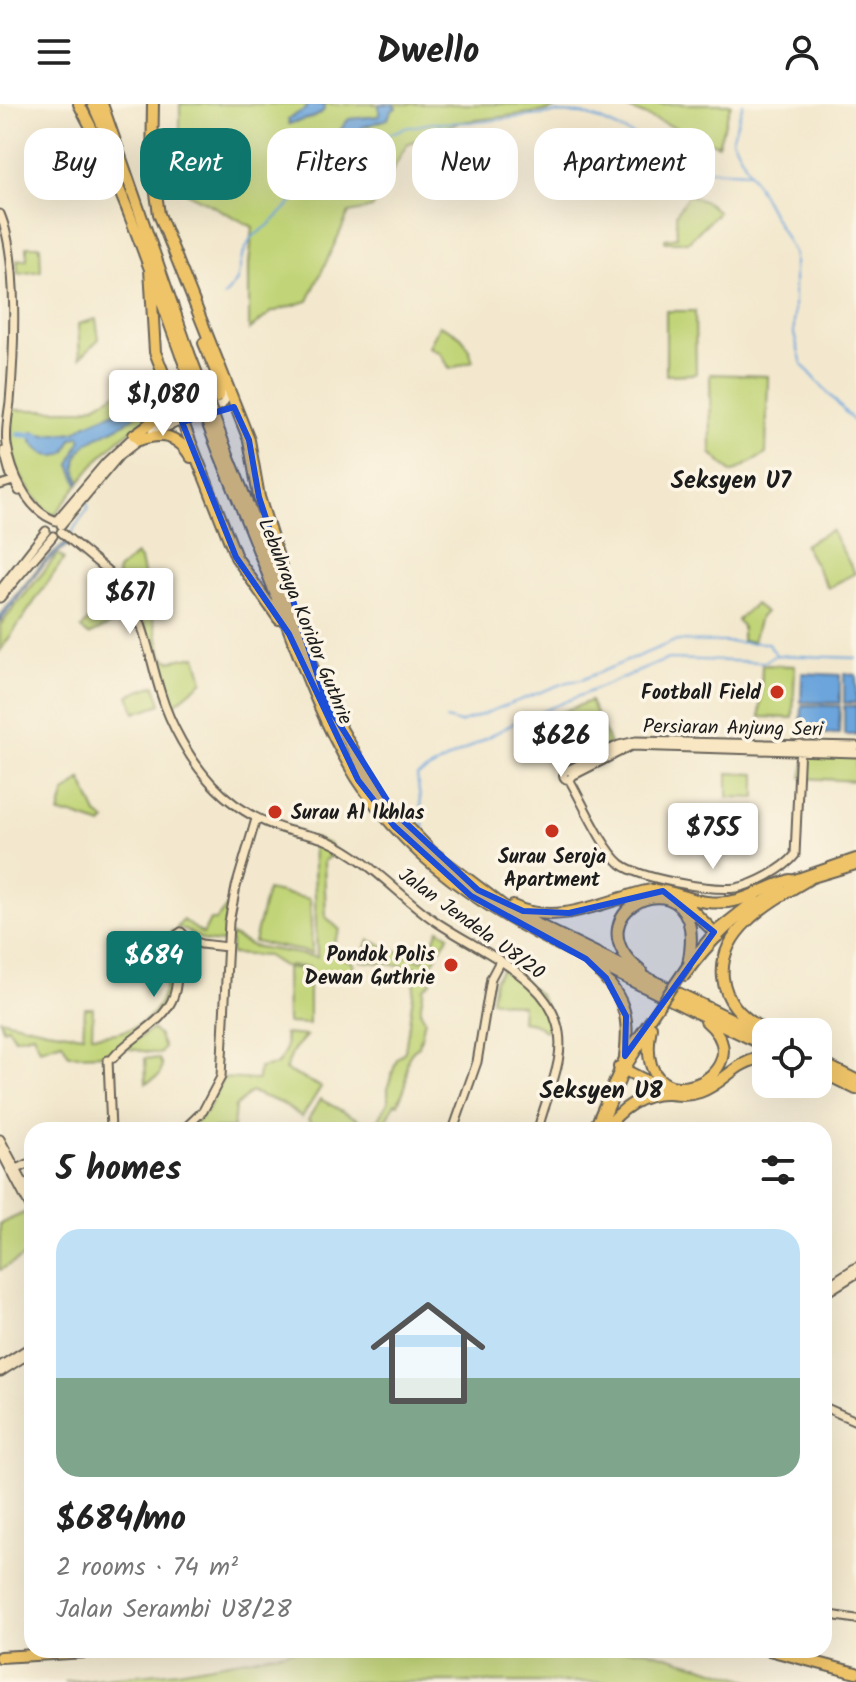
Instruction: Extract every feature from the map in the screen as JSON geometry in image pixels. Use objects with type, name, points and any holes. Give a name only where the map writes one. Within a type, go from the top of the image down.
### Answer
[{"type":"highway","name":"Lebuhraya Koridor Guthrie","points":[[79,104],[129,210],[222,449],[289,634],[331,732],[358,780],[394,826],[471,896],[537,935],[752,1039]]},
{"type":"highway","points":[[93,104],[120,166],[128,190],[129,210]]},
{"type":"highway","name":"Lebuhraya Koridor Guthrie","points":[[102,104],[185,354]]},
{"type":"highway","points":[[146,104],[145,172],[153,216],[220,381],[219,396],[203,405]]},
{"type":"highway","points":[[153,104],[152,166],[159,214],[249,440],[259,497],[308,654]]},
{"type":"highway","points":[[150,269],[152,338],[180,419],[236,557],[289,634]]},
{"type":"highway","points":[[136,438],[164,409],[167,399],[164,375]]},
{"type":"highway","points":[[136,438],[172,437],[185,448],[205,478]]},
{"type":"highway","name":"Lebuhraya Koridor Guthrie","points":[[222,449],[327,704],[367,774],[395,813],[431,851],[478,890],[510,911],[752,1027]]},
{"type":"highway","points":[[752,1023],[730,1001],[723,974],[725,953],[748,921],[776,898],[809,879]]},
{"type":"highway","points":[[478,890],[523,911],[548,915],[569,913],[647,891],[663,891],[712,902],[740,901],[790,880]]},
{"type":"highway","points":[[676,896],[716,934]]},
{"type":"highway","points":[[655,982],[622,953],[619,944],[620,922],[636,901],[647,897],[661,898],[680,906],[686,913],[692,934],[688,964]]},
{"type":"highway","points":[[586,959],[606,978],[623,1004],[628,1029],[623,1064],[675,1095]]},
{"type":"highway","points":[[651,1027],[648,1056],[653,1070],[671,1085],[695,1086],[716,1071],[722,1053],[716,1033],[697,1013]]},
{"type":"highway","points":[[610,1122],[638,1101],[657,1095],[692,1095],[704,1091],[738,1065],[752,1059]]},
{"type":"highway","points":[[832,1068],[856,1080]]},
{"type":"highway","points":[[832,1077],[856,1089]]},
{"type":"highway","points":[[0,1651],[24,1650]]},
{"type":"highway","points":[[0,1657],[24,1656]]},
{"type":"highway","points":[[799,1658],[856,1673]]},
{"type":"highway","points":[[826,1658],[856,1666]]},
{"type":"main road","points":[[597,1122],[623,1064],[688,964],[716,934],[746,905],[790,880],[856,858]]},
{"type":"main road","points":[[605,1122],[623,1064],[716,934],[759,903],[809,879],[856,865]]},
{"type":"street","points":[[0,214],[6,232],[12,300],[13,352],[6,448],[14,477]]},
{"type":"street","points":[[0,590],[88,488],[136,438],[222,405],[228,392],[223,369]]},
{"type":"street","points":[[180,419],[219,399],[231,403],[241,418]]},
{"type":"street","points":[[1,484],[14,477]]},
{"type":"street","points":[[1,484],[14,477]]},
{"type":"street","name":"Jalan Jendela U8/20","points":[[14,477],[55,528],[111,575],[121,588],[147,636],[161,696],[190,752],[219,791],[256,819],[323,839],[357,856],[429,916],[500,961],[537,989],[558,1026],[560,1041],[540,1122]]},
{"type":"street","points":[[0,598],[55,528]]},
{"type":"street","name":"Persiaran Anjung Seri","points":[[570,775],[619,745],[636,741],[856,753]]},
{"type":"street","name":"Persiaran Anjung Seri","points":[[570,775],[631,746],[856,746]]},
{"type":"street","points":[[570,775],[611,853],[629,869],[663,879],[732,888],[744,886],[795,855],[800,748]]},
{"type":"street","points":[[579,796],[577,780],[583,769]]},
{"type":"street","points":[[191,1122],[203,1111],[221,1077],[227,947],[233,898],[256,819]]},
{"type":"street","points":[[111,1122],[108,1070],[112,1057],[157,1020],[172,999],[182,937],[201,944],[227,947]]},
{"type":"street","points":[[456,1122],[479,1054],[489,985],[500,961]]},
{"type":"street","points":[[0,1139],[24,1193]]},
{"type":"street","points":[[0,1150],[24,1187]]},
{"type":"street","points":[[14,1171],[24,1166]]},
{"type":"street","points":[[832,1283],[856,1267]]},
{"type":"street","points":[[832,1289],[856,1274]]},
{"type":"street","points":[[0,1371],[24,1352]]},
{"type":"street","points":[[0,1371],[24,1357]]},
{"type":"street","points":[[832,1412],[856,1422]]},
{"type":"street","points":[[832,1616],[856,1621]]},
{"type":"highlighted area","points":[[234,407],[249,440],[259,497],[327,704],[395,813],[478,890],[523,911],[569,913],[663,891],[714,932],[625,1056],[626,1016],[606,978],[586,959],[471,896],[394,826],[358,780],[289,634],[236,557],[182,422]]},
{"type":"green space","points":[[180,104],[564,104],[548,111],[461,122],[446,128],[412,128],[412,142],[407,144],[396,164],[396,128],[267,128],[267,200],[376,200],[372,208],[349,213],[308,301],[272,312],[249,330],[249,264],[253,227],[201,200],[251,200],[251,128],[180,128]]},
{"type":"green space","points":[[617,104],[731,104],[718,145],[715,144],[715,128],[676,128]]},
{"type":"green space","points":[[685,200],[700,200],[718,212],[688,242],[665,242],[665,239],[677,237],[676,214]]},
{"type":"green space","points":[[27,246],[40,246],[41,271],[18,274],[17,260],[27,259]]},
{"type":"green space","points":[[666,311],[695,311],[696,374],[666,375]]},
{"type":"green space","points":[[96,319],[99,339],[80,358],[78,324]]},
{"type":"green space","points":[[439,325],[462,338],[473,361],[450,369],[440,353],[429,347]]},
{"type":"green space","points":[[156,371],[161,394],[157,412],[109,449],[55,514],[50,514],[29,489],[17,467],[11,410],[81,410]]},
{"type":"green space","points":[[710,374],[768,376],[766,454],[732,473],[711,453]]},
{"type":"green space","points":[[831,530],[855,573],[828,588],[804,545]]},
{"type":"green space","points":[[58,554],[64,559],[0,651],[0,625]]},
{"type":"green space","points":[[136,555],[140,560],[162,656],[170,661],[196,656],[203,681],[170,708],[147,630],[117,575],[118,570]]},
{"type":"green space","points":[[109,588],[116,591],[130,615],[89,635],[81,629]]},
{"type":"green space","points":[[755,604],[765,612],[760,617],[753,641],[742,641],[742,626],[737,620]]},
{"type":"green space","name":"Football Field","points":[[762,665],[795,666],[793,718],[760,717]]},
{"type":"green space","points":[[155,685],[161,704],[135,713],[129,695]]},
{"type":"green space","points":[[590,701],[610,744],[581,759],[562,719],[562,712]]},
{"type":"green space","points":[[807,755],[856,756],[856,781],[802,778]]},
{"type":"green space","points":[[728,773],[756,774],[756,798],[728,797]]},
{"type":"green space","points":[[81,779],[97,814],[106,821],[102,825],[59,814],[64,794]]},
{"type":"green space","points":[[313,838],[329,844],[336,851],[324,861],[326,917],[340,930],[329,952],[354,963],[351,979],[311,975],[310,967],[283,966],[267,956],[231,954],[231,935],[252,946],[317,957]]},
{"type":"green space","points":[[267,890],[310,899],[312,953],[254,942]]},
{"type":"green space","points":[[228,905],[224,941],[209,942],[177,928],[183,920],[203,934],[210,920],[216,920]]},
{"type":"green space","points":[[439,929],[449,935],[434,960],[431,982],[424,988],[421,1012],[425,1019],[419,1046],[408,1058],[405,1086],[386,1122],[377,1122],[388,1102],[388,1086],[397,1059],[405,1051],[417,967],[361,961],[369,940],[422,961],[428,949],[434,947]]},
{"type":"green space","points":[[172,931],[176,937],[171,994],[155,1019],[111,1054],[69,1055],[62,1042],[40,1049],[33,1034],[15,1038],[8,1027],[3,1029],[0,1019],[83,1035],[85,1008],[93,1008],[92,1035],[137,1026],[156,1008],[166,981],[167,964],[160,963],[159,969],[146,969],[144,965],[165,957],[160,948]]},
{"type":"green space","points":[[286,968],[309,969],[309,1024],[287,1023]]},
{"type":"green space","points":[[507,969],[539,994],[554,1021],[545,1031],[533,1023],[521,1021],[522,1005],[491,1000],[494,981],[501,970]]},
{"type":"green space","points":[[152,1029],[164,1048],[160,1054],[124,1048]]},
{"type":"green space","points":[[284,1034],[306,1036],[294,1049],[285,1070],[321,1087],[302,1117],[281,1103],[251,1092],[235,1107],[234,1122],[196,1122],[208,1110],[223,1078],[258,1080],[259,1068],[276,1065],[282,1058],[286,1043]]},
{"type":"green space","points":[[145,1058],[159,1059],[162,1065],[160,1075],[146,1083]]},
{"type":"green space","points":[[320,1099],[363,1122],[311,1122],[308,1120]]},
{"type":"green space","points":[[24,1213],[24,1256],[0,1270],[0,1224]]},
{"type":"green space","points":[[251,1658],[674,1658],[756,1682],[64,1682],[178,1671]]},
{"type":"water","points":[[307,104],[323,104],[325,108],[314,117],[289,124],[288,119],[307,108]]},
{"type":"water","points":[[379,104],[393,104],[396,108],[388,119],[362,128],[342,128],[349,119],[379,116]]},
{"type":"water","points":[[141,396],[145,398],[140,411],[130,420],[89,442],[80,452],[76,465],[78,484],[70,465],[81,439],[79,436],[72,439],[66,452],[56,456],[43,453],[32,442],[32,432],[46,435],[75,432],[125,408]]},
{"type":"water","points":[[66,543],[68,545],[44,564],[0,621],[0,616],[43,562]]},
{"type":"water","points":[[802,673],[840,675],[840,703],[801,702]]},
{"type":"water","points":[[844,674],[856,675],[856,703],[844,703]]},
{"type":"water","points":[[802,705],[840,706],[839,734],[801,733]]},
{"type":"water","points":[[844,706],[856,706],[856,735],[844,735]]},
{"type":"waterway","points":[[743,104],[732,139],[794,254],[794,334],[802,364],[856,424]]},
{"type":"waterway","points":[[224,297],[237,281],[242,257],[251,238],[365,143],[405,128],[558,113],[582,114],[710,170],[749,172]]},
{"type":"waterway","points":[[147,386],[151,378]]},
{"type":"waterway","points":[[19,434],[39,436]]},
{"type":"waterway","points":[[71,536],[88,509],[87,500]]},
{"type":"waterway","points":[[446,719],[460,723],[567,682],[581,680],[675,641],[768,643],[775,653]]},
{"type":"waterway","points":[[424,830],[417,776],[514,723],[668,659],[764,662],[776,655],[856,658]]},
{"type":"place","name":"Football Field","points":[[777,692]]},
{"type":"place","name":"Surau Al Ikhlas","points":[[275,812]]},
{"type":"place","name":"Surau Seroja Apartment","points":[[552,831]]},
{"type":"place","name":"Pondok Polis Dewan Guthrie","points":[[451,965]]},
{"type":"district","name":"Seksyen U7","points":[[731,480]]},
{"type":"district","name":"Seksyen U8","points":[[601,1090]]}]
